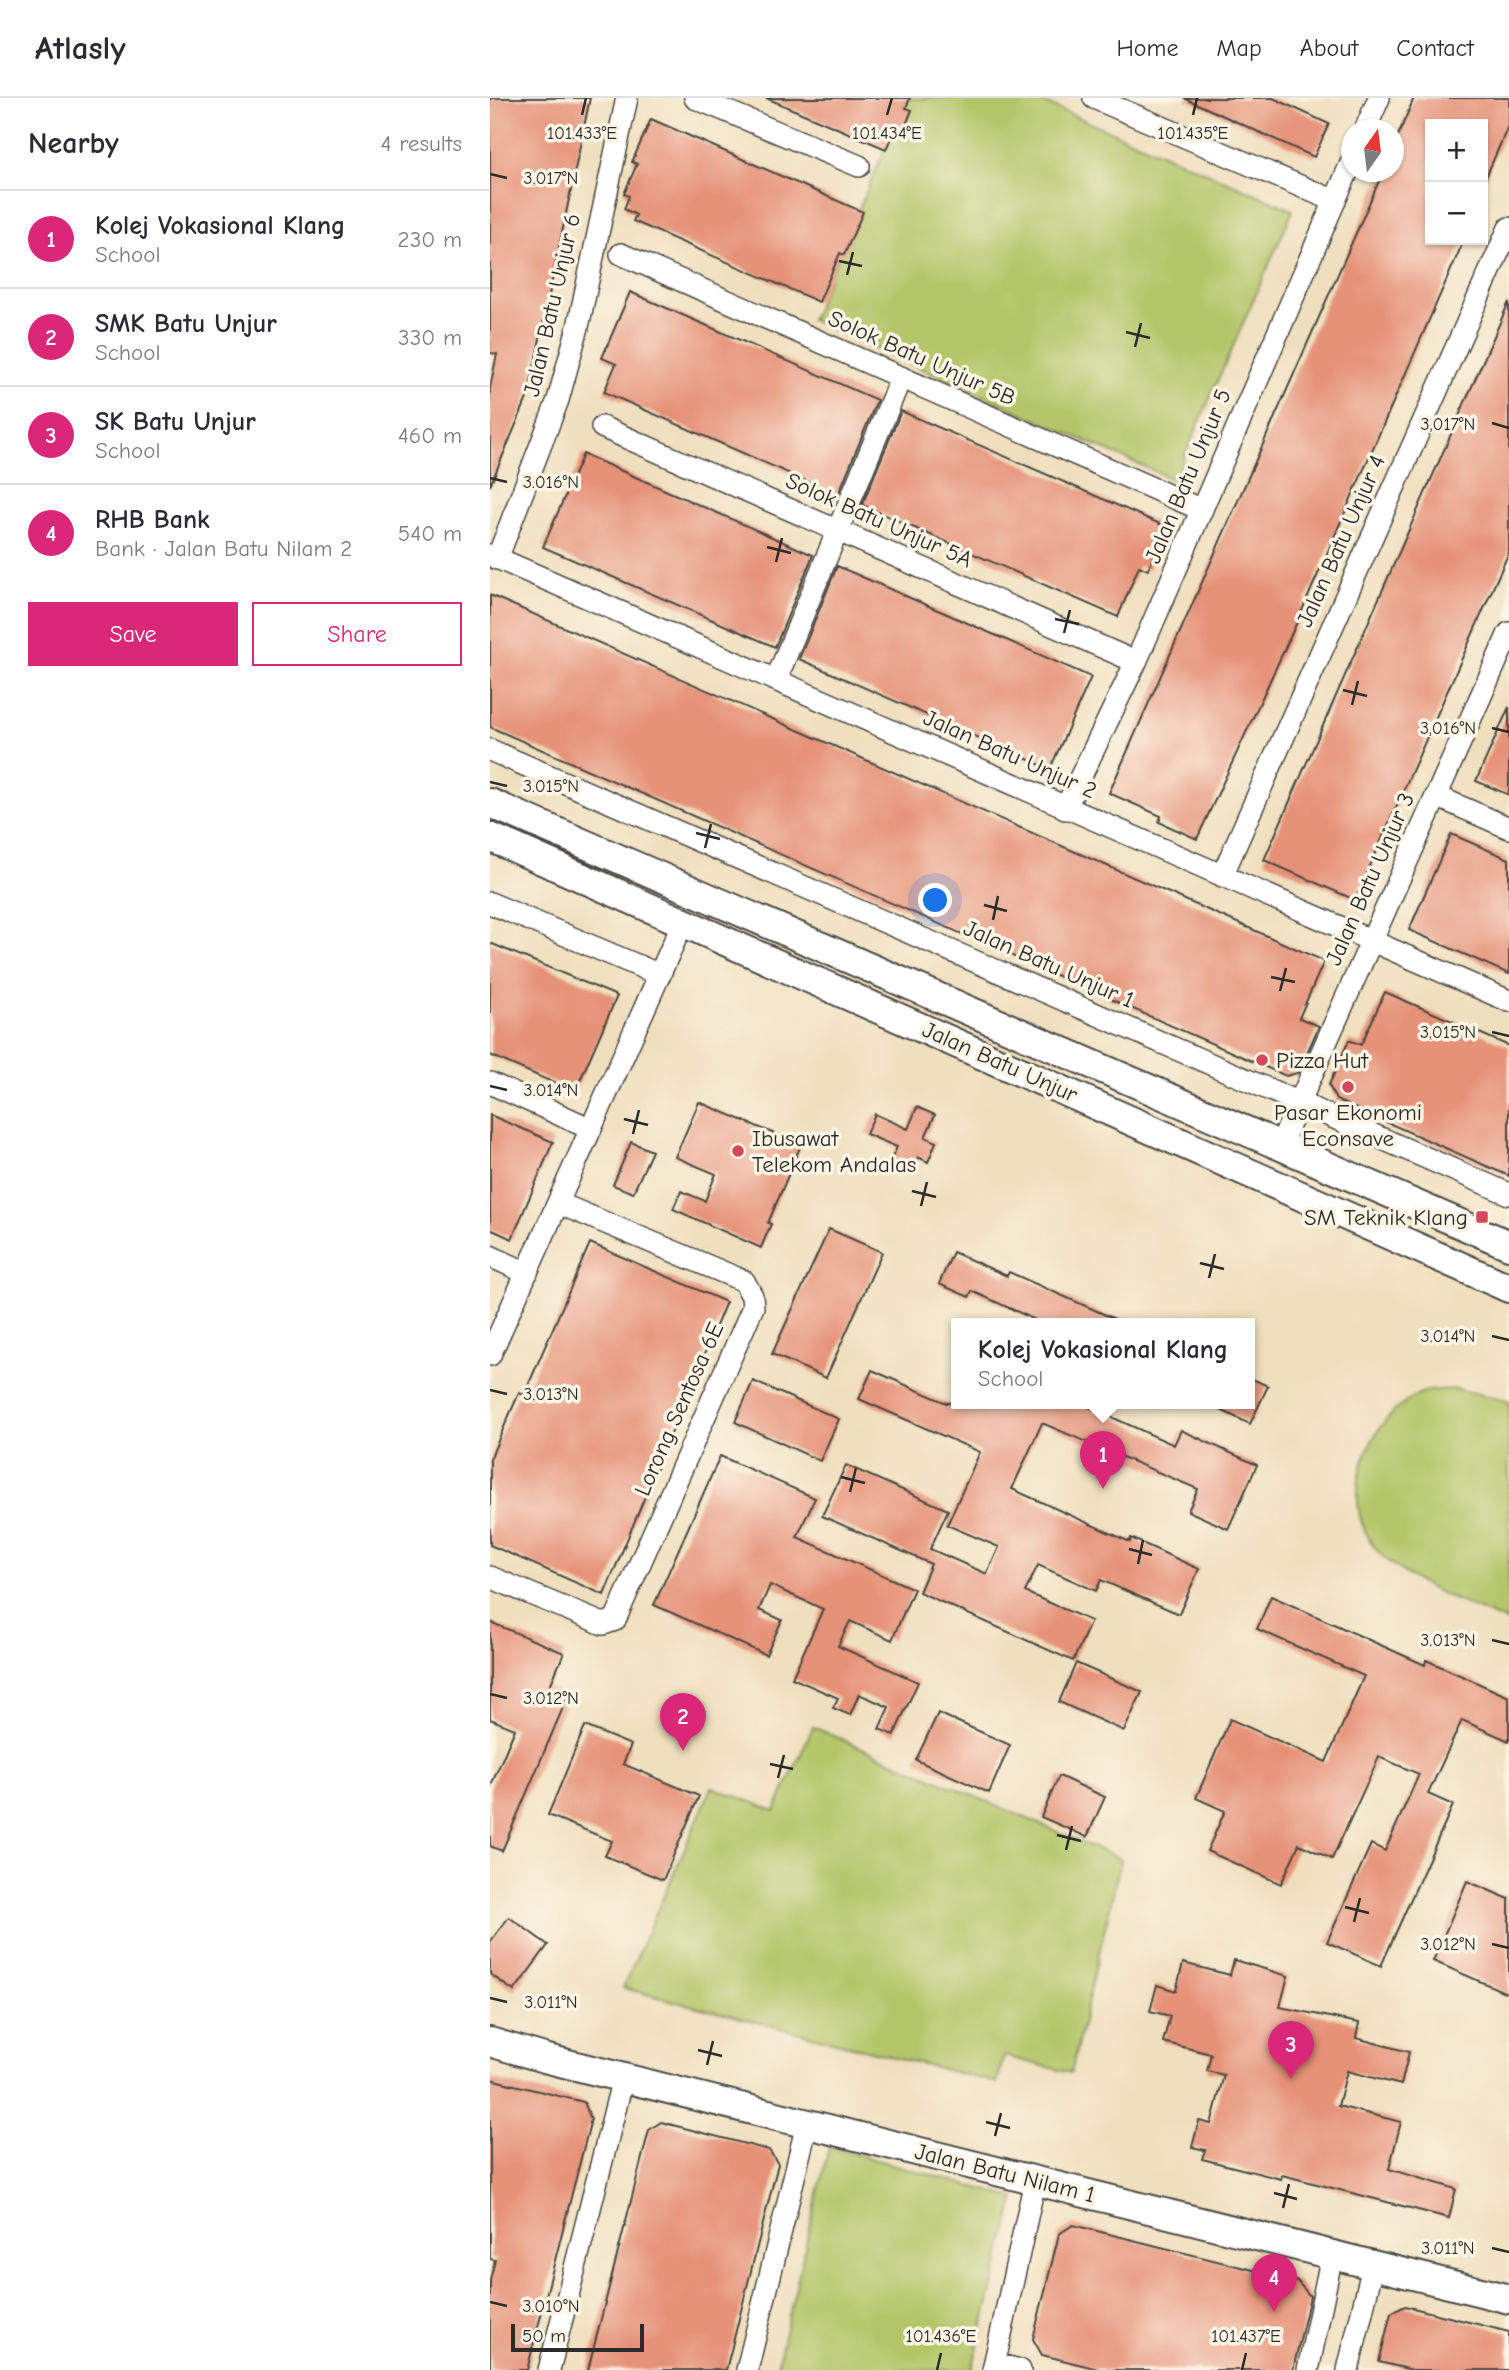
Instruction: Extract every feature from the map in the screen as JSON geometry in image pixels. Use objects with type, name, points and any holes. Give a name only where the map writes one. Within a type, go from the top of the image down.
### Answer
[{"type":"main road","name":"Jalan Batu Unjur","points":[[490,803],[1279,1148],[1509,1245]]},
{"type":"main road","name":"Jalan Batu Unjur","points":[[490,837],[1509,1288]]},
{"type":"main road","points":[[1279,1148],[1279,1165],[1298,1194]]},
{"type":"main road","name":"Jalan Batu Nilam 1","points":[[494,2046],[1509,2300]]},
{"type":"street","name":"Jalan Batu Unjur 6","points":[[494,557],[558,400],[578,327],[626,98]]},
{"type":"street","points":[[695,98],[859,166]]},
{"type":"street","points":[[1094,98],[1335,201]]},
{"type":"street","points":[[1370,119],[1379,98]]},
{"type":"street","name":"Jalan Batu Unjur 5","points":[[1065,809],[1136,662],[1343,182]]},
{"type":"street","name":"Jalan Batu Unjur 4","points":[[1222,876],[1509,228]]},
{"type":"street","name":"Solok Batu Unjur 5B","points":[[621,254],[1202,510]]},
{"type":"street","points":[[776,680],[901,377]]},
{"type":"street","name":"Solok Batu Unjur 5A","points":[[602,427],[1136,662]]},
{"type":"street","name":"Jalan Batu Unjur 2","points":[[494,557],[1509,1001]]},
{"type":"street","name":"Jalan Batu Unjur 3","points":[[1279,1148],[1507,641]]},
{"type":"street","name":"Jalan Batu Unjur 1","points":[[490,750],[1509,1194]]},
{"type":"street","points":[[1436,796],[1509,828]]},
{"type":"street","points":[[490,903],[660,975]]},
{"type":"street","points":[[490,1355],[683,922]]},
{"type":"street","points":[[490,1083],[591,1129]]},
{"type":"street","name":"Lorong Sentosa 6E","points":[[490,1577],[603,1624],[615,1620],[753,1307],[752,1296],[744,1281],[558,1203]]},
{"type":"street","points":[[490,1256],[527,1273]]},
{"type":"street","points":[[549,2370],[623,2078]]},
{"type":"street","points":[[747,2370],[807,2124]]},
{"type":"street","points":[[1020,2370],[994,2367],[1035,2181]]},
{"type":"street","points":[[1308,2370],[1332,2255]]},
{"type":"street","points":[[1348,2370],[1373,2266]]},
{"type":"green space","points":[[907,98],[1033,98],[1293,210],[1174,480],[811,320]]},
{"type":"green space","points":[[1457,1389],[1509,1401],[1509,1623],[1445,1595],[1399,1570],[1370,1540],[1361,1518],[1358,1495],[1360,1471],[1380,1428],[1396,1410],[1415,1396],[1436,1390]]},
{"type":"green space","points":[[813,1727],[1121,1859],[1071,2073],[1004,2056],[997,2083],[623,1988],[712,1787],[775,1811]]},
{"type":"green space","points":[[829,2147],[1015,2198],[972,2370],[776,2370]]},
{"type":"building","points":[[490,98],[590,98],[528,396],[490,486],[490,388],[497,354],[490,353]]},
{"type":"building","points":[[766,98],[910,98],[906,108],[912,110],[901,137],[893,134],[886,149]]},
{"type":"building","points":[[1184,98],[1273,98],[1329,124],[1314,157]]},
{"type":"building","points":[[1414,98],[1509,98],[1509,124],[1488,172],[1488,119],[1425,119],[1425,245],[1462,245],[1297,622],[1197,839],[1159,822],[1161,816],[1109,793],[1379,182],[1404,182],[1404,122]]},
{"type":"building","points":[[651,119],[863,212],[844,255],[840,253],[819,302],[633,221],[636,215],[624,209],[629,196],[624,194],[637,164],[632,162]]},
{"type":"building","points":[[630,292],[877,400],[838,495],[604,392],[616,364],[602,358]]},
{"type":"building","points":[[1509,302],[1509,552],[1355,900],[1264,860]]},
{"type":"building","points":[[901,411],[1167,527],[1148,570],[1139,566],[1118,617],[862,505]]},
{"type":"building","points":[[583,454],[813,555],[775,647],[543,547]]},
{"type":"building","points":[[837,566],[1091,677],[1050,769],[799,659]]},
{"type":"building","points":[[490,595],[1324,961],[1299,1018],[1319,1026],[1298,1073],[1286,1076],[490,727]]},
{"type":"building","points":[[1509,707],[1509,795],[1476,781]]},
{"type":"building","points":[[1451,834],[1509,859],[1509,974],[1409,930]]},
{"type":"building","points":[[490,943],[617,996],[575,1092],[490,1055]]},
{"type":"building","points":[[1385,992],[1509,1046],[1509,1176],[1336,1100],[1329,1085],[1349,1040],[1361,1045]]},
{"type":"building","name":"Ibusawat Telekom Andalas","points":[[699,1102],[801,1145],[768,1223],[771,1224],[761,1248],[673,1209],[681,1191],[705,1201],[716,1174],[675,1157]]},
{"type":"building","points":[[917,1107],[935,1115],[925,1137],[936,1142],[928,1162],[918,1157],[909,1175],[888,1166],[897,1147],[866,1134],[875,1114],[908,1129]]},
{"type":"building","points":[[490,1115],[553,1142],[512,1239],[490,1229]]},
{"type":"building","points":[[631,1142],[652,1151],[633,1193],[613,1185]]},
{"type":"building","points":[[829,1229],[882,1252],[826,1378],[772,1354]]},
{"type":"building","points":[[590,1243],[726,1302],[604,1595],[490,1545],[490,1459],[519,1393],[524,1395]]},
{"type":"building","points":[[953,1252],[1007,1276],[1009,1272],[1113,1318],[1031,1318],[972,1291],[969,1297],[939,1284]]},
{"type":"building","points":[[872,1370],[951,1403],[951,1409],[1093,1409],[1174,1445],[1181,1430],[1257,1465],[1228,1529],[1188,1511],[1198,1489],[1042,1423],[1012,1489],[1130,1542],[1131,1538],[1199,1569],[1179,1614],[1101,1580],[1096,1591],[1038,1565],[1025,1592],[1091,1621],[1073,1661],[919,1592],[931,1564],[822,1516],[846,1465],[948,1510],[930,1549],[987,1574],[999,1547],[947,1525],[980,1452],[859,1399]]},
{"type":"building","points":[[1255,1380],[1268,1386],[1250,1424],[1219,1409],[1255,1409]]},
{"type":"building","points":[[753,1381],[839,1419],[820,1461],[735,1422]]},
{"type":"building","points":[[720,1456],[815,1498],[797,1537],[914,1589],[892,1640],[850,1621],[838,1646],[918,1682],[894,1735],[879,1729],[889,1707],[859,1694],[850,1715],[833,1708],[838,1698],[792,1678],[823,1609],[770,1585],[759,1610],[782,1620],[766,1655],[654,1605]]},
{"type":"building","points":[[1271,1596],[1425,1665],[1426,1660],[1509,1697],[1509,1741],[1462,1720],[1428,1794],[1453,1805],[1381,1966],[1327,1942],[1371,1844],[1385,1851],[1419,1774],[1379,1757],[1332,1859],[1299,1844],[1281,1884],[1207,1851],[1225,1811],[1196,1798],[1230,1719],[1326,1762],[1364,1676],[1257,1629]]},
{"type":"building","points":[[490,1622],[564,1653],[549,1688],[568,1696],[502,1851],[490,1846],[490,1788],[515,1729],[490,1719]]},
{"type":"building","points":[[1076,1663],[1142,1692],[1124,1731],[1059,1702]]},
{"type":"building","points":[[938,1713],[1010,1745],[989,1793],[916,1760]]},
{"type":"building","points":[[585,1726],[631,1745],[623,1764],[699,1796],[663,1880],[605,1856],[612,1841],[548,1815]]},
{"type":"building","points":[[1059,1776],[1105,1797],[1087,1837],[1041,1817]]},
{"type":"building","points":[[1467,1881],[1509,1899],[1509,1994],[1433,1961]]},
{"type":"building","points":[[509,1917],[548,1945],[514,1991],[490,1974],[490,1942]]},
{"type":"building","points":[[1234,1960],[1288,1976],[1280,2007],[1359,2023],[1356,2038],[1409,2052],[1401,2085],[1347,2071],[1338,2106],[1401,2122],[1389,2169],[1456,2189],[1449,2218],[1282,2175],[1281,2179],[1202,2159],[1205,2150],[1192,2147],[1199,2121],[1211,2124],[1224,2075],[1207,2071],[1211,2054],[1163,2042],[1170,2016],[1150,2011],[1157,1985],[1176,1991],[1183,1963],[1230,1975]]},
{"type":"building","points":[[490,2079],[584,2102],[591,2119],[527,2370],[490,2370],[490,2280],[495,2260],[490,2259]]},
{"type":"building","points":[[661,2122],[769,2150],[778,2164],[726,2370],[588,2370],[649,2130]]},
{"type":"building","points":[[1073,2225],[1297,2281],[1310,2296],[1293,2370],[1102,2370],[1042,2355],[1033,2339],[1059,2234]]},
{"type":"building","points":[[1405,2306],[1509,2332],[1509,2370],[1412,2370],[1379,2362],[1391,2313]]},
{"type":"place","name":"Pizza Hut","points":[[1262,1060]]},
{"type":"place","name":"Pasar Ekonomi Econsave","points":[[1348,1087]]},
{"type":"place","name":"Ibusawat Telekom Andalas","points":[[738,1151]]},
{"type":"place","name":"SM Teknik Klang","points":[[1482,1217]]},
{"type":"place","name":"Kolej Vokasional Klang","points":[[1103,1489]]},
{"type":"place","name":"SMK Batu Unjur","points":[[683,1751]]},
{"type":"place","name":"SK Batu Unjur","points":[[1291,2079]]},
{"type":"place","name":"RHB Bank","points":[[1274,2312]]}]
